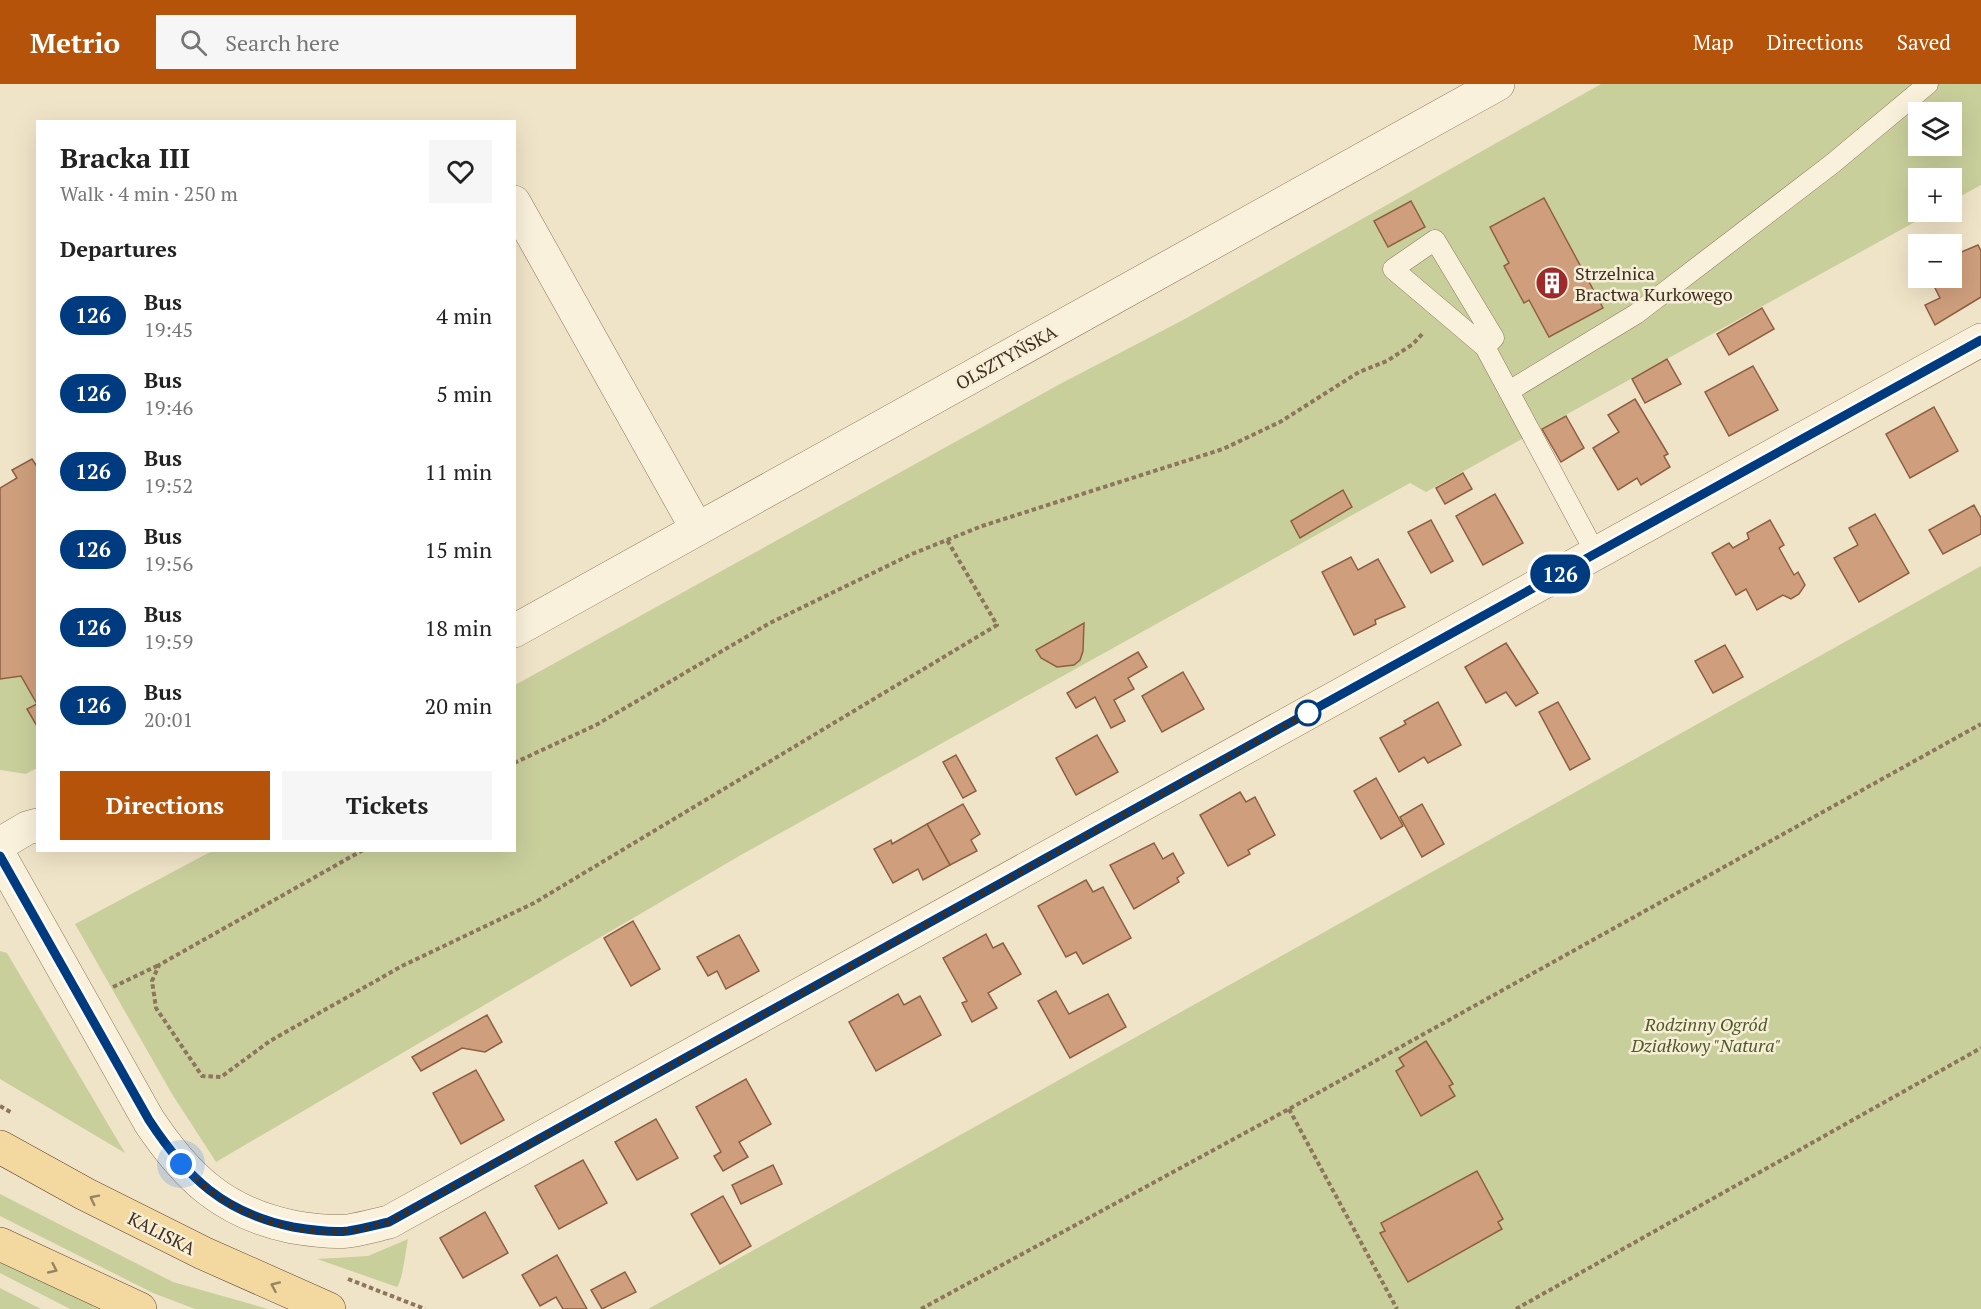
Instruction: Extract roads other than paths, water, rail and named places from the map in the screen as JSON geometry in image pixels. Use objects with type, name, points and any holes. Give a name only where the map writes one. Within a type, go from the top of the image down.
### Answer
[{"type":"main road","name":"KALISKA","points":[[0,1147],[85,1194],[203,1253],[329,1309]]},
{"type":"main road","points":[[0,1244],[140,1309]]},
{"type":"street","name":"OLSZTYŃSKA","points":[[516,630],[1498,84]]},
{"type":"street","points":[[516,206],[697,529]]},
{"type":"street","points":[[0,856],[149,1120],[168,1149],[193,1178],[221,1200],[265,1221],[310,1230],[348,1231],[389,1222],[1981,340]]},
{"type":"street","points":[[0,844],[27,828],[36,826]]},
{"type":"lane","points":[[1509,391],[1636,314],[1832,164],[1928,84]]},
{"type":"lane","points":[[1485,347],[1494,338],[1435,240],[1393,268],[1485,347],[1596,554]]},
{"type":"place","name":"Strzelnica Bractwa Kurkowego","points":[[1552,283]]},
{"type":"park label","name":"Rodzinny Ogród Działkowy \"Natura\"","points":[[1706,1034]]}]
